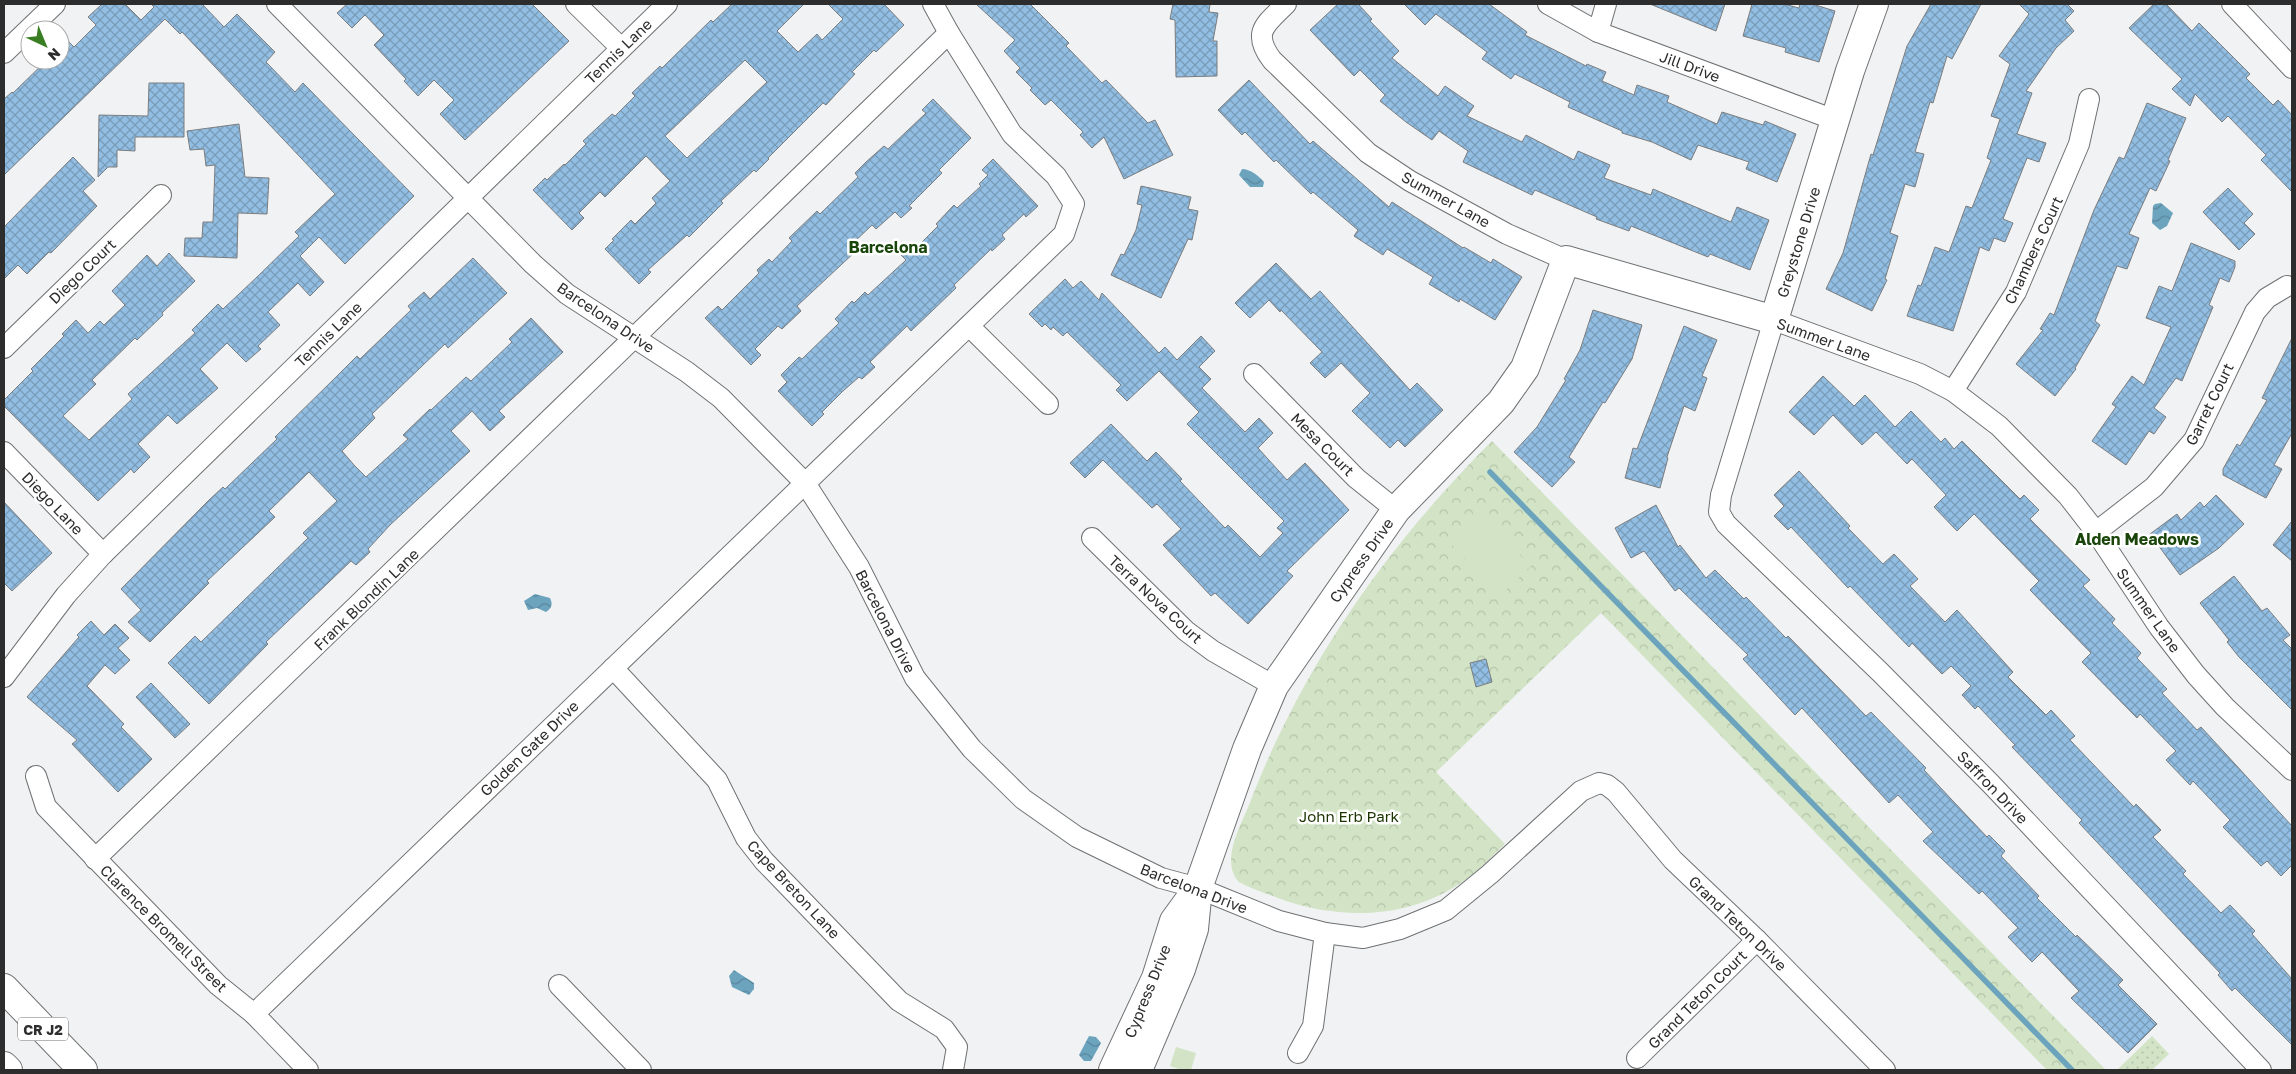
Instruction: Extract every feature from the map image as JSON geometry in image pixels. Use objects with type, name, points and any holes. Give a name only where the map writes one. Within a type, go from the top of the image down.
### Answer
[{"type":"street","points":[[4,53],[54,4]]},
{"type":"street","name":"Barcelona Drive","points":[[277,4],[533,264],[567,294],[687,372],[721,398],[805,483],[859,568],[915,678],[972,749],[1023,799],[1077,837],[1161,878],[1198,888],[1279,921],[1325,933],[1364,938],[1400,929],[1446,910],[1490,874],[1581,791],[1590,785]]},
{"type":"street","points":[[576,4],[621,48]]},
{"type":"street","name":"Tennis Lane","points":[[4,677],[66,595],[103,554],[667,4]]},
{"type":"street","points":[[933,4],[949,34]]},
{"type":"street","name":"Summer Lane","points":[[1286,4],[1266,24],[1262,41],[1263,47],[1272,60],[1368,153],[1410,181],[1499,229],[1566,260],[1774,320],[1920,374],[1953,391],[1999,426],[2068,496],[2096,532],[2159,627],[2196,675],[2225,707],[2292,770]]},
{"type":"street","name":"Jill Drive","points":[[1548,4],[1598,32],[1835,120]]},
{"type":"street","points":[[1598,32],[1606,4]]},
{"type":"street","name":"Greystone Drive","points":[[1719,512],[1721,495],[1835,120],[1874,4]]},
{"type":"street","points":[[2232,4],[2292,68]]},
{"type":"street","name":"Golden Gate Drive","points":[[254,1014],[1064,234],[1074,204],[1056,176],[1012,134],[949,34]]},
{"type":"street","name":"Frank Blondin Lane","points":[[96,859],[949,34]]},
{"type":"street","name":"Chambers Court","points":[[1953,391],[2016,292],[2060,193],[2079,144],[2088,99]]},
{"type":"street","name":"Diego Court","points":[[4,348],[161,195]]},
{"type":"street","name":"Cypress Drive","points":[[1138,1070],[1184,961],[1194,929],[1198,888],[1247,749],[1274,686],[1396,510],[1501,402],[1525,368],[1566,260]]},
{"type":"street","name":"Garret Court","points":[[2096,532],[2154,487],[2176,464],[2194,440],[2255,312],[2267,298],[2287,286]]},
{"type":"street","points":[[969,326],[1048,404]]},
{"type":"street","name":"Mesa Court","points":[[1254,374],[1356,478],[1396,510]]},
{"type":"street","name":"Diego Lane","points":[[4,452],[103,554]]},
{"type":"street","name":"Saffron Drive","points":[[1719,512],[1736,536],[1880,672],[1991,784],[2261,1070]]},
{"type":"street","name":"Terra Nova Court","points":[[1092,538],[1186,631],[1213,652],[1274,686]]},
{"type":"street","name":"Cape Breton Lane","points":[[613,668],[717,780],[746,838],[764,861],[899,1001],[944,1029],[957,1047],[953,1070]]},
{"type":"street","name":"Clarence Bromell Street","points":[[36,776],[46,807],[218,985],[254,1014],[308,1070]]},
{"type":"street","name":"Grand Teton Drive","points":[[1590,785],[1599,783],[1607,785],[1616,792],[1673,860],[1757,940],[1885,1070]]},
{"type":"street","name":"Cypress Drive","points":[[1113,1070],[1156,978],[1174,921],[1198,888]]},
{"type":"street","points":[[1298,1053],[1313,1026],[1325,933]]},
{"type":"street","name":"Grand Teton Court","points":[[1637,1058],[1757,940]]},
{"type":"street","points":[[559,985],[641,1070]]},
{"type":"street","name":"CR J2","points":[[4,988],[83,1070]]},
{"type":"street","points":[[4,1066],[8,1070]]},
{"type":"green space","name":"John Erb Park","points":[[1492,441],[2106,1070],[2047,1070],[1601,613],[1436,772],[1505,844],[1483,866],[1465,880],[1438,896],[1416,904],[1394,910],[1370,913],[1347,913],[1301,905],[1258,891],[1239,882],[1231,865],[1231,855],[1237,834],[1270,754],[1321,656],[1351,610],[1417,523]]},
{"type":"green space","points":[[1481,515],[1531,566],[1501,595],[1451,544]]},
{"type":"green space","points":[[2152,1036],[2169,1054],[2152,1070],[2117,1070]]},
{"type":"green space","points":[[1176,1047],[1196,1053],[1191,1070],[1182,1070],[1170,1066]]},
{"type":"water","points":[[1242,169],[1260,177],[1264,182],[1263,187],[1250,187],[1239,175]]},
{"type":"water","points":[[2161,203],[2173,213],[2167,226],[2160,230],[2152,223],[2153,206]]},
{"type":"water","points":[[535,594],[550,598],[550,609],[546,612],[537,608],[528,610],[524,601]]},
{"type":"water","points":[[734,970],[754,983],[754,989],[749,995],[732,987],[729,976]]},
{"type":"water","points":[[1089,1036],[1096,1037],[1101,1043],[1091,1061],[1084,1061],[1079,1055]]},
{"type":"building","points":[[102,4],[125,4],[141,20],[154,7],[151,4],[202,4],[224,27],[237,14],[275,52],[266,62],[295,92],[303,83],[414,196],[345,264],[319,237],[300,256],[324,282],[310,296],[298,283],[268,312],[280,325],[258,346],[261,349],[246,362],[227,343],[200,369],[218,388],[177,424],[168,415],[138,444],[150,457],[134,473],[131,469],[98,501],[4,406],[4,400],[33,371],[31,369],[64,336],[62,334],[76,320],[88,333],[100,321],[104,325],[125,305],[112,291],[147,255],[157,266],[169,253],[195,281],[137,340],[135,338],[92,380],[96,384],[63,416],[89,440],[132,399],[128,394],[195,333],[192,330],[218,304],[223,309],[299,236],[295,232],[335,194],[182,32],[180,34],[165,19],[4,175],[4,99],[37,70],[70,70],[70,43],[74,47],[96,25],[88,17]]},
{"type":"building","points":[[347,4],[532,4],[569,41],[465,140],[440,114],[454,100],[434,80],[418,96],[404,81],[406,79],[374,45],[384,35],[365,15],[352,28],[337,13]]},
{"type":"building","points":[[732,4],[804,4],[777,31],[798,52],[817,34],[822,40],[843,19],[828,4],[884,4],[904,25],[876,52],[874,50],[852,72],[855,74],[826,105],[823,103],[756,172],[754,170],[721,201],[723,203],[689,237],[687,235],[648,270],[651,272],[639,284],[605,249],[631,220],[635,224],[656,203],[652,198],[670,181],[646,156],[605,197],[600,192],[579,213],[584,218],[572,230],[533,190],[545,178],[547,180],[565,165],[586,144],[583,141],[612,114],[615,116],[635,96],[632,93],[660,66],[662,68],[711,20],[713,22]],"holes":[[[745,60],[767,82],[687,158],[665,136]]]},
{"type":"building","points":[[976,4],[1030,4],[1069,43],[1066,46],[1102,83],[1106,80],[1148,123],[1155,120],[1173,155],[1124,179],[1104,137],[1092,148],[1080,135],[1083,132],[1051,100],[1045,105],[1030,90],[1032,88],[1016,72],[1020,68],[1004,51],[1015,40]]},
{"type":"building","points":[[1173,4],[1210,4],[1209,12],[1218,13],[1213,41],[1217,41],[1217,76],[1176,77],[1175,20],[1170,19]]},
{"type":"building","points":[[1338,4],[1358,4],[1372,19],[1370,21],[1399,51],[1392,58],[1438,96],[1445,86],[1474,106],[1467,116],[1522,142],[1526,135],[1574,160],[1578,151],[1610,165],[1604,178],[1651,195],[1653,189],[1731,222],[1737,207],[1769,220],[1750,270],[1710,254],[1708,257],[1631,226],[1629,231],[1596,219],[1597,217],[1535,190],[1532,195],[1463,162],[1468,151],[1439,131],[1432,140],[1406,122],[1380,101],[1385,95],[1360,70],[1354,76],[1310,30]]},
{"type":"building","points":[[1404,4],[1489,4],[1527,32],[1525,35],[1586,66],[1587,64],[1606,72],[1602,81],[1634,95],[1637,85],[1669,96],[1667,102],[1717,124],[1722,112],[1763,125],[1765,121],[1796,134],[1777,182],[1746,169],[1749,162],[1698,145],[1691,160],[1652,142],[1622,133],[1622,131],[1568,107],[1570,102],[1515,74],[1511,79],[1482,59],[1487,52],[1436,14],[1425,25]]},
{"type":"building","points":[[1650,4],[1725,4],[1716,31]]},
{"type":"building","points":[[1752,4],[1784,4],[1799,8],[1800,4],[1812,4],[1835,11],[1819,62],[1785,52],[1786,48],[1743,36]]},
{"type":"building","points":[[1931,4],[1981,4],[1952,59],[1947,56],[1933,103],[1930,102],[1915,152],[1924,154],[1915,187],[1905,184],[1890,233],[1898,236],[1885,279],[1887,280],[1872,311],[1826,289],[1843,253],[1871,154],[1873,155],[1907,46]]},
{"type":"building","points":[[2019,4],[2067,4],[2074,11],[2065,20],[2074,31],[2056,48],[2026,91],[2032,93],[2017,134],[2046,143],[2039,162],[2027,158],[2003,219],[2013,223],[2005,242],[1994,238],[1989,251],[1980,247],[1953,331],[1907,316],[1918,285],[1921,286],[1935,247],[1949,252],[1966,206],[1972,208],[1991,160],[1987,158],[2000,119],[1991,116],[2010,64],[1999,56],[2029,14]]},
{"type":"building","points":[[2154,4],[2166,4],[2192,31],[2199,23],[2250,74],[2246,78],[2273,105],[2278,100],[2292,115],[2292,192],[2261,160],[2266,155],[2228,116],[2222,122],[2195,94],[2190,106],[2172,89],[2182,79],[2129,28]]},
{"type":"building","points":[[1249,80],[1310,144],[1313,141],[1389,207],[1392,202],[1463,248],[1491,263],[1493,259],[1522,277],[1495,320],[1460,299],[1459,302],[1429,284],[1433,277],[1387,249],[1383,255],[1354,236],[1358,230],[1313,192],[1311,194],[1276,160],[1274,162],[1245,132],[1242,135],[1218,110]]},
{"type":"building","points":[[149,83],[184,83],[184,137],[135,137],[135,151],[117,150],[117,167],[108,167],[98,177],[99,115],[148,116]]},
{"type":"building","points":[[933,99],[971,138],[939,170],[942,173],[909,206],[912,208],[901,218],[895,212],[876,229],[872,225],[850,246],[856,251],[797,306],[801,311],[782,329],[778,326],[755,349],[761,355],[751,365],[705,318],[718,306],[722,310],[759,273],[757,270],[769,259],[772,262],[792,241],[789,238],[817,211],[820,214],[858,177],[855,173],[866,162],[884,146],[888,149],[926,113],[922,110]]},
{"type":"building","points":[[2147,103],[2186,118],[2168,160],[2170,161],[2156,191],[2150,188],[2129,234],[2139,238],[2127,269],[2117,266],[2095,321],[2100,325],[2076,369],[2055,396],[2016,364],[2043,330],[2040,329],[2050,313],[2054,315],[2094,210],[2119,157],[2124,159]]},
{"type":"building","points":[[239,124],[245,177],[269,178],[267,214],[238,213],[237,258],[184,256],[185,238],[202,238],[203,222],[213,222],[215,165],[206,166],[204,149],[190,150],[187,131]]},
{"type":"building","points":[[73,157],[95,180],[83,191],[97,206],[51,253],[49,252],[27,274],[18,265],[4,279],[4,227]]},
{"type":"building","points":[[993,159],[1038,206],[1026,217],[1024,214],[1002,235],[1005,239],[992,251],[991,249],[954,285],[956,288],[911,331],[907,326],[870,362],[875,367],[862,379],[859,377],[843,391],[822,412],[824,414],[812,426],[778,391],[787,382],[781,375],[799,357],[802,359],[839,323],[835,319],[852,301],[854,303],[865,292],[868,295],[906,260],[899,253],[909,243],[915,249],[938,226],[936,224],[954,205],[957,208],[981,186],[979,184],[988,175],[982,170]]},
{"type":"building","points":[[1141,186],[1191,197],[1188,209],[1198,211],[1192,240],[1188,239],[1161,298],[1111,275],[1121,254],[1124,255],[1136,230],[1142,205],[1137,204]]},
{"type":"building","points":[[2228,188],[2253,214],[2244,223],[2255,234],[2239,250],[2203,212]]},
{"type":"building","points":[[2191,243],[2235,261],[2235,267],[2229,282],[2220,278],[2209,305],[2213,307],[2182,381],[2176,378],[2154,408],[2166,417],[2154,434],[2149,431],[2126,465],[2092,441],[2116,407],[2112,404],[2132,376],[2144,385],[2171,327],[2146,318],[2159,286],[2172,291]]},
{"type":"building","points":[[473,258],[507,293],[448,348],[445,344],[372,414],[375,418],[342,451],[354,465],[366,477],[408,439],[403,435],[466,377],[471,381],[512,342],[509,339],[531,318],[563,352],[499,411],[505,417],[490,431],[472,411],[451,431],[470,451],[390,525],[368,549],[370,552],[356,565],[351,561],[266,642],[268,644],[209,704],[168,663],[195,636],[201,642],[308,538],[303,533],[337,501],[309,472],[269,511],[275,517],[207,581],[209,583],[150,642],[128,622],[141,610],[121,589],[208,501],[223,487],[225,489],[277,439],[275,437],[357,356],[360,359],[411,310],[408,306],[424,292],[430,299]]},
{"type":"building","points":[[1276,263],[1311,299],[1320,291],[1410,390],[1417,383],[1443,410],[1405,447],[1398,440],[1390,448],[1352,411],[1370,393],[1341,363],[1325,378],[1310,363],[1322,352],[1281,310],[1280,312],[1269,300],[1250,318],[1235,303]]},
{"type":"building","points":[[1065,279],[1073,288],[1081,281],[1099,300],[1102,293],[1159,353],[1165,347],[1177,360],[1201,336],[1215,351],[1199,367],[1211,379],[1202,388],[1245,432],[1259,418],[1273,433],[1258,448],[1287,480],[1305,463],[1349,510],[1287,571],[1293,576],[1248,624],[1215,593],[1211,596],[1163,545],[1181,529],[1157,504],[1152,508],[1103,460],[1085,478],[1070,463],[1111,424],[1147,461],[1156,452],[1182,479],[1180,481],[1225,528],[1228,525],[1260,557],[1283,533],[1277,528],[1284,521],[1187,424],[1199,412],[1159,371],[1127,401],[1116,390],[1121,385],[1067,332],[1063,336],[1053,327],[1051,330],[1045,324],[1042,327],[1029,314]]},
{"type":"building","points":[[1593,310],[1642,325],[1632,359],[1569,457],[1575,462],[1552,487],[1514,452],[1537,427],[1566,380],[1564,379],[1580,350]]},
{"type":"building","points":[[1684,326],[1717,340],[1702,376],[1707,378],[1695,411],[1684,406],[1667,457],[1660,488],[1625,478],[1633,448],[1637,449]]},
{"type":"building","points":[[2292,338],[2292,433],[2274,465],[2282,469],[2266,498],[2223,475],[2223,469],[2237,444],[2240,446],[2267,400],[2262,398]]},
{"type":"building","points":[[1823,376],[1854,406],[1865,395],[1895,427],[1911,411],[1941,442],[1945,438],[1954,449],[1962,441],[2020,499],[2024,495],[2039,510],[2030,519],[2090,580],[2083,586],[2115,619],[2112,623],[2141,653],[2137,658],[2167,689],[2162,693],[2197,730],[2201,727],[2292,826],[2292,865],[2281,876],[2267,861],[2261,866],[2223,827],[2230,820],[2193,781],[2190,785],[2166,760],[2176,751],[2140,714],[2137,718],[2082,662],[2091,653],[2030,590],[2039,581],[1974,514],[1957,531],[1934,507],[1946,495],[1912,459],[1907,464],[1876,432],[1862,445],[1833,415],[1814,435],[1789,412]]},
{"type":"building","points":[[1799,471],[1850,526],[1848,528],[1883,564],[1894,554],[1918,579],[1910,586],[1945,622],[1957,610],[2013,672],[2008,677],[2046,715],[2051,710],[2075,736],[2070,740],[2134,807],[2136,804],[2161,830],[2153,837],[2186,871],[2183,874],[2221,913],[2230,905],[2255,931],[2252,934],[2292,979],[2292,1045],[2235,988],[2232,991],[2218,975],[2220,973],[2079,823],[2082,820],[2012,747],[2015,745],[1978,706],[1975,709],[1962,695],[1971,686],[1951,666],[1942,674],[1912,643],[1909,647],[1850,586],[1848,588],[1791,527],[1788,530],[1774,516],[1784,506],[1774,495]]},
{"type":"building","points":[[2216,495],[2244,524],[2219,548],[2180,575],[2150,534],[2177,514],[2181,520],[2200,502],[2204,507]]},
{"type":"building","points":[[4,502],[52,553],[12,591],[4,583]]},
{"type":"building","points":[[1656,505],[1678,547],[1680,545],[1706,578],[1715,570],[1744,599],[1746,597],[1786,638],[1788,636],[1866,716],[1871,712],[1926,768],[1924,770],[1987,837],[1989,835],[2005,851],[2001,856],[2039,896],[2037,898],[2123,980],[2118,985],[2157,1024],[2128,1053],[2071,998],[2079,991],[2042,952],[2032,962],[2008,937],[2018,928],[1982,891],[1979,894],[1923,841],[1933,832],[1898,795],[1889,803],[1802,708],[1795,715],[1743,659],[1748,655],[1679,588],[1675,591],[1644,551],[1631,558],[1615,528]]},
{"type":"building","points":[[2292,521],[2292,561],[2273,545]]},
{"type":"building","points":[[2234,576],[2262,611],[2267,608],[2290,635],[2283,640],[2292,649],[2292,710],[2239,657],[2227,642],[2229,640],[2200,603]]},
{"type":"building","points":[[91,621],[104,635],[115,624],[129,638],[118,648],[130,660],[115,674],[105,665],[87,686],[124,724],[121,727],[152,759],[118,792],[72,744],[77,740],[27,697],[79,637],[77,635]]},
{"type":"building","points":[[1486,659],[1492,682],[1476,687],[1470,663]]},
{"type":"building","points":[[151,683],[190,724],[175,738],[136,697]]},
{"type":"waterway","points":[[1490,472],[2072,1070]]},
{"type":"district","name":"Barcelona","points":[[888,247]]},
{"type":"district","name":"Alden Meadows","points":[[2137,539]]}]
